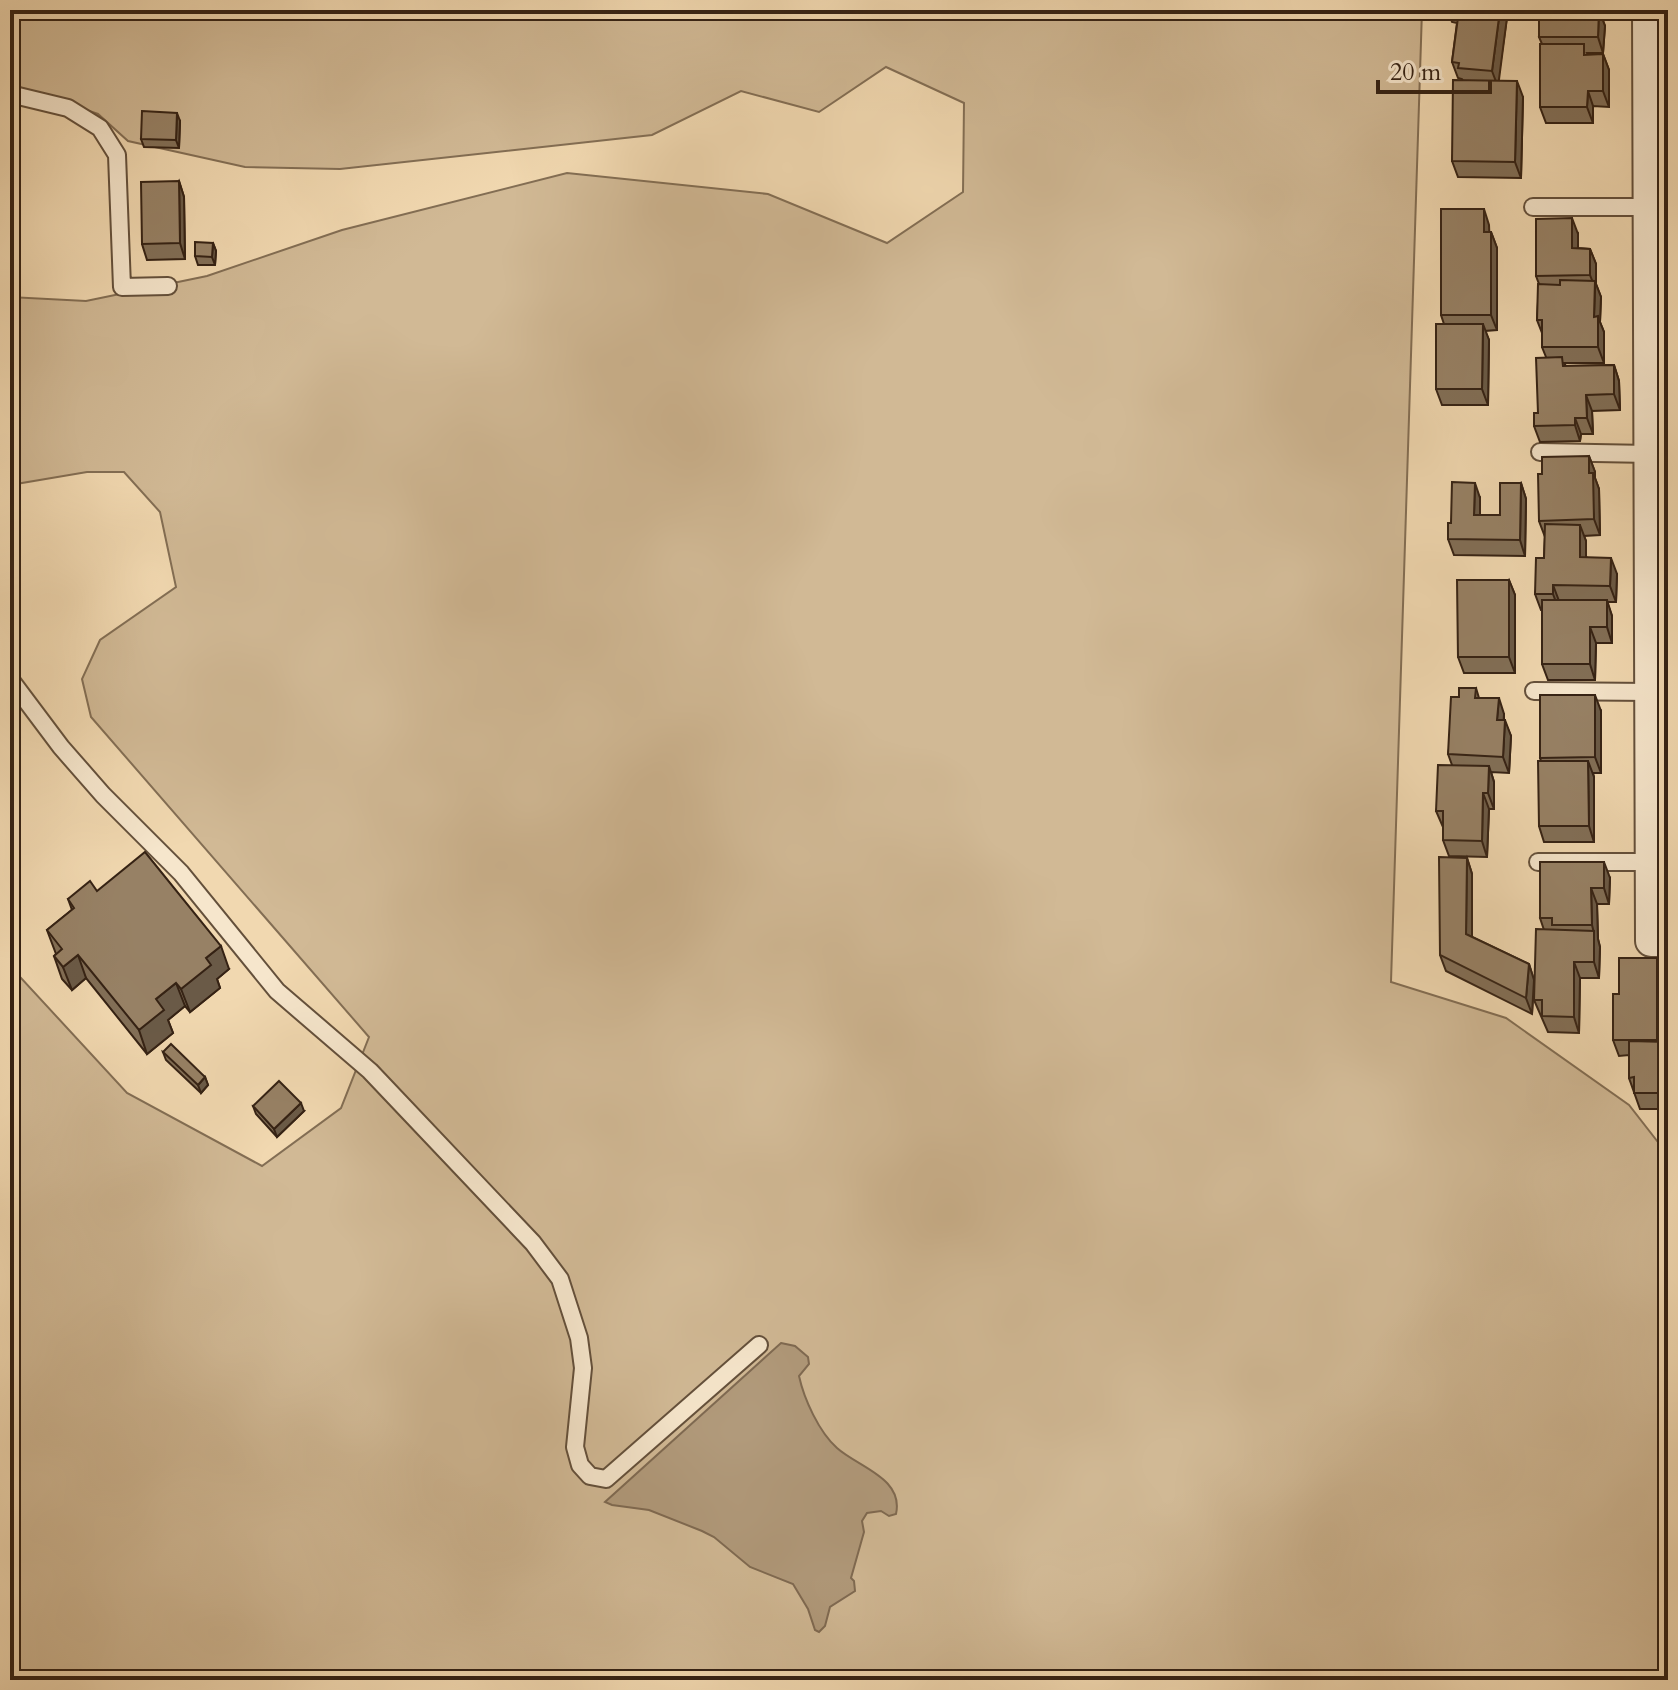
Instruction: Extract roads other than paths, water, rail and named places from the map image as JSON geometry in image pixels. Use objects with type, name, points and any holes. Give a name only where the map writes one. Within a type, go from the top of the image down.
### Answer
[{"type":"street","points":[[1648,10],[1651,941],[1668,941]]},
{"type":"lane","points":[[10,94],[68,108],[100,128],[117,155],[122,287],[168,286]]},
{"type":"lane","points":[[1533,207],[1649,207]]},
{"type":"lane","points":[[1540,452],[1650,454]]},
{"type":"lane","points":[[10,679],[61,747],[103,795],[181,873],[277,991],[370,1071],[533,1243],[560,1279],[579,1338],[583,1368],[575,1447],[580,1465],[590,1476],[606,1479],[759,1345]]},
{"type":"lane","points":[[1534,691],[1651,692]]},
{"type":"lane","points":[[1538,862],[1651,862]]}]
